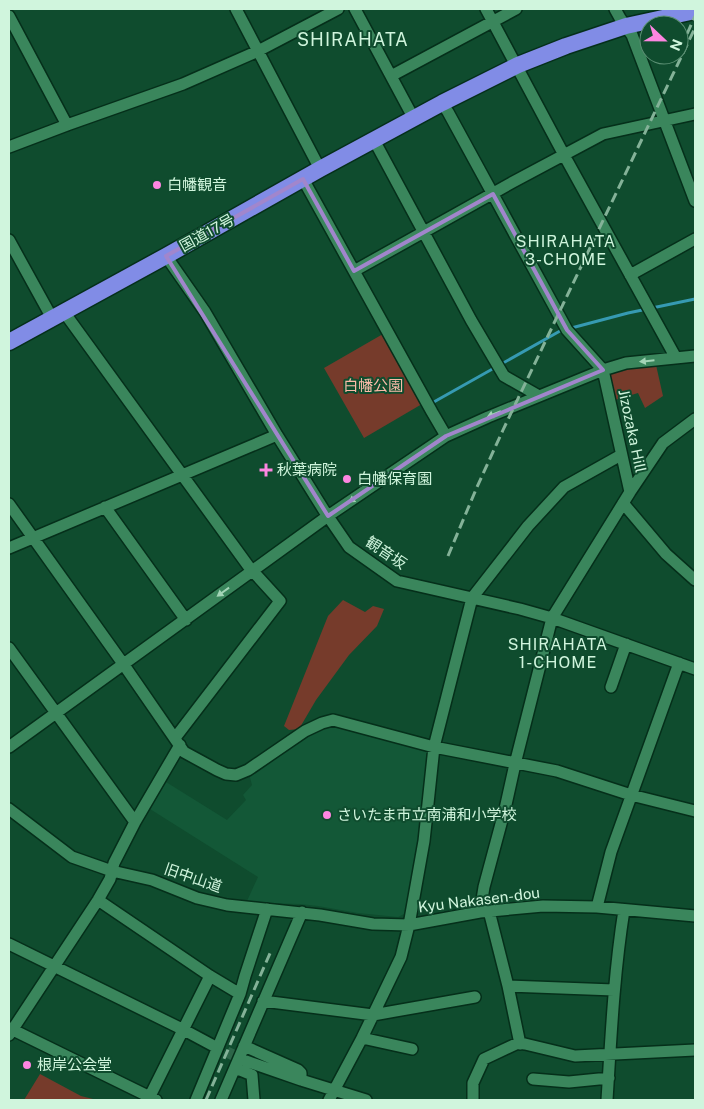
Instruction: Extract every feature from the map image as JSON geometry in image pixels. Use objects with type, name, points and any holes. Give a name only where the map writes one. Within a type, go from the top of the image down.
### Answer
[{"type":"highway","name":"国道17号","points":[[9,342],[374,140],[518,65],[566,46],[626,26],[694,10]]},
{"type":"street","points":[[236,9],[320,170]]},
{"type":"street","points":[[9,148],[67,125],[183,84],[258,51],[338,9]]},
{"type":"street","points":[[356,9],[414,119]]},
{"type":"street","points":[[486,9],[676,358]]},
{"type":"street","points":[[392,76],[516,9]]},
{"type":"street","points":[[615,9],[632,35],[695,201]]},
{"type":"street","points":[[9,16],[67,125]]},
{"type":"street","points":[[442,103],[567,330],[604,373]]},
{"type":"street","points":[[354,271],[603,134],[695,114]]},
{"type":"street","points":[[374,140],[471,320],[504,376],[539,396]]},
{"type":"street","points":[[303,179],[446,436]]},
{"type":"street","points":[[9,240],[58,315],[182,475],[252,572],[280,601],[177,742],[114,863],[110,879],[98,900],[10,1031],[151,1099],[210,976]]},
{"type":"street","points":[[630,275],[695,240]]},
{"type":"street","name":"観音坂","points":[[166,256],[205,312],[277,435],[328,516],[350,547],[397,581],[552,618],[695,669]]},
{"type":"street","points":[[9,747],[328,516],[446,436],[539,396],[604,373],[626,363],[695,356]]},
{"type":"street","name":"Jizozaka Hill","points":[[604,373],[630,492]]},
{"type":"street","points":[[520,1044],[508,986],[485,912],[484,888],[552,618],[623,503],[663,443],[695,420]]},
{"type":"street","points":[[9,548],[277,435]]},
{"type":"street","points":[[331,1096],[362,1038],[401,957],[409,925],[424,841],[434,747],[472,598],[528,526],[564,487],[621,455]]},
{"type":"street","points":[[623,503],[666,554],[695,580]]},
{"type":"street","points":[[9,504],[184,752],[217,770],[226,774],[236,775],[248,770],[305,731],[322,722],[333,720],[434,747],[557,771],[631,795],[695,811]]},
{"type":"street","points":[[105,507],[186,620]]},
{"type":"street","points":[[611,687],[626,644]]},
{"type":"street","points":[[9,648],[135,822]]},
{"type":"street","points":[[597,907],[611,852],[679,663]]},
{"type":"street","points":[[9,809],[72,857],[112,871]]},
{"type":"street","name":"旧中山道","points":[[112,871],[152,880],[197,898],[213,902],[267,909]]},
{"type":"street","points":[[98,900],[210,976],[240,994]]},
{"type":"street","name":"Kyu Nakasen-dou","points":[[267,909],[302,912],[373,924],[409,925],[485,912],[543,906],[597,907],[695,916]]},
{"type":"street","points":[[196,1100],[240,994],[267,909]]},
{"type":"street","points":[[608,1100],[614,990],[624,910]]},
{"type":"street","points":[[221,1100],[302,912]]},
{"type":"street","points":[[9,944],[212,1044]]},
{"type":"street","points":[[508,986],[614,990]]},
{"type":"street","points":[[263,1001],[373,1015],[475,997]]},
{"type":"street","points":[[362,1038],[412,1049]]},
{"type":"street","points":[[473,1100],[473,1083],[484,1059],[518,1043],[574,1056],[695,1050]]},
{"type":"street","points":[[244,1046],[298,1070],[301,1073],[301,1080]]},
{"type":"street","points":[[246,1061],[301,1080],[331,1096],[366,1100]]},
{"type":"street","points":[[235,1068],[252,1075],[254,1100]]},
{"type":"street","points":[[533,1079],[569,1082],[609,1078]]},
{"type":"highlighted area","points":[[303,179],[354,271],[493,194],[567,330],[603,370],[446,436],[328,516],[166,256]]},
{"type":"shaded area","name":"さいたま市立南浦和小学校","points":[[322,723],[427,749],[430,754],[421,829],[406,913],[398,917],[300,904],[247,901],[258,877],[150,809],[166,782],[227,820],[246,800],[243,795],[252,785],[248,770]]},
{"type":"green space","name":"白幡公園","points":[[383,334],[422,404],[364,438],[324,368]]},
{"type":"green space","points":[[656,365],[663,396],[645,408],[638,393],[615,400],[610,373],[624,369]]},
{"type":"green space","points":[[343,600],[365,612],[373,606],[384,609],[377,626],[349,655],[316,700],[299,729],[289,730],[284,726],[328,616]]},
{"type":"green space","points":[[40,1074],[81,1096],[97,1100],[24,1100]]},
{"type":"waterway","points":[[432,403],[560,331],[628,313],[695,299]]},
{"type":"tunnel","points":[[212,1045],[246,1061]]},
{"type":"railway","points":[[689,30],[695,16]]},
{"type":"railway","points":[[448,556],[503,430],[695,28]]},
{"type":"railway","points":[[206,1100],[271,951]]},
{"type":"place","name":"白幡観音","points":[[157,185]]},
{"type":"place","name":"秋葉病院","points":[[266,470]]},
{"type":"place","name":"白幡保育園","points":[[347,479]]},
{"type":"place","name":"さいたま市立南浦和小学校","points":[[327,815]]},
{"type":"place","name":"根岸公会堂","points":[[27,1065]]},
{"type":"district","name":"SHIRAHATA","points":[[353,40]]},
{"type":"district","name":"SHIRAHATA 3-CHOME","points":[[566,250]]},
{"type":"district","name":"SHIRAHATA 1-CHOME","points":[[558,653]]}]
